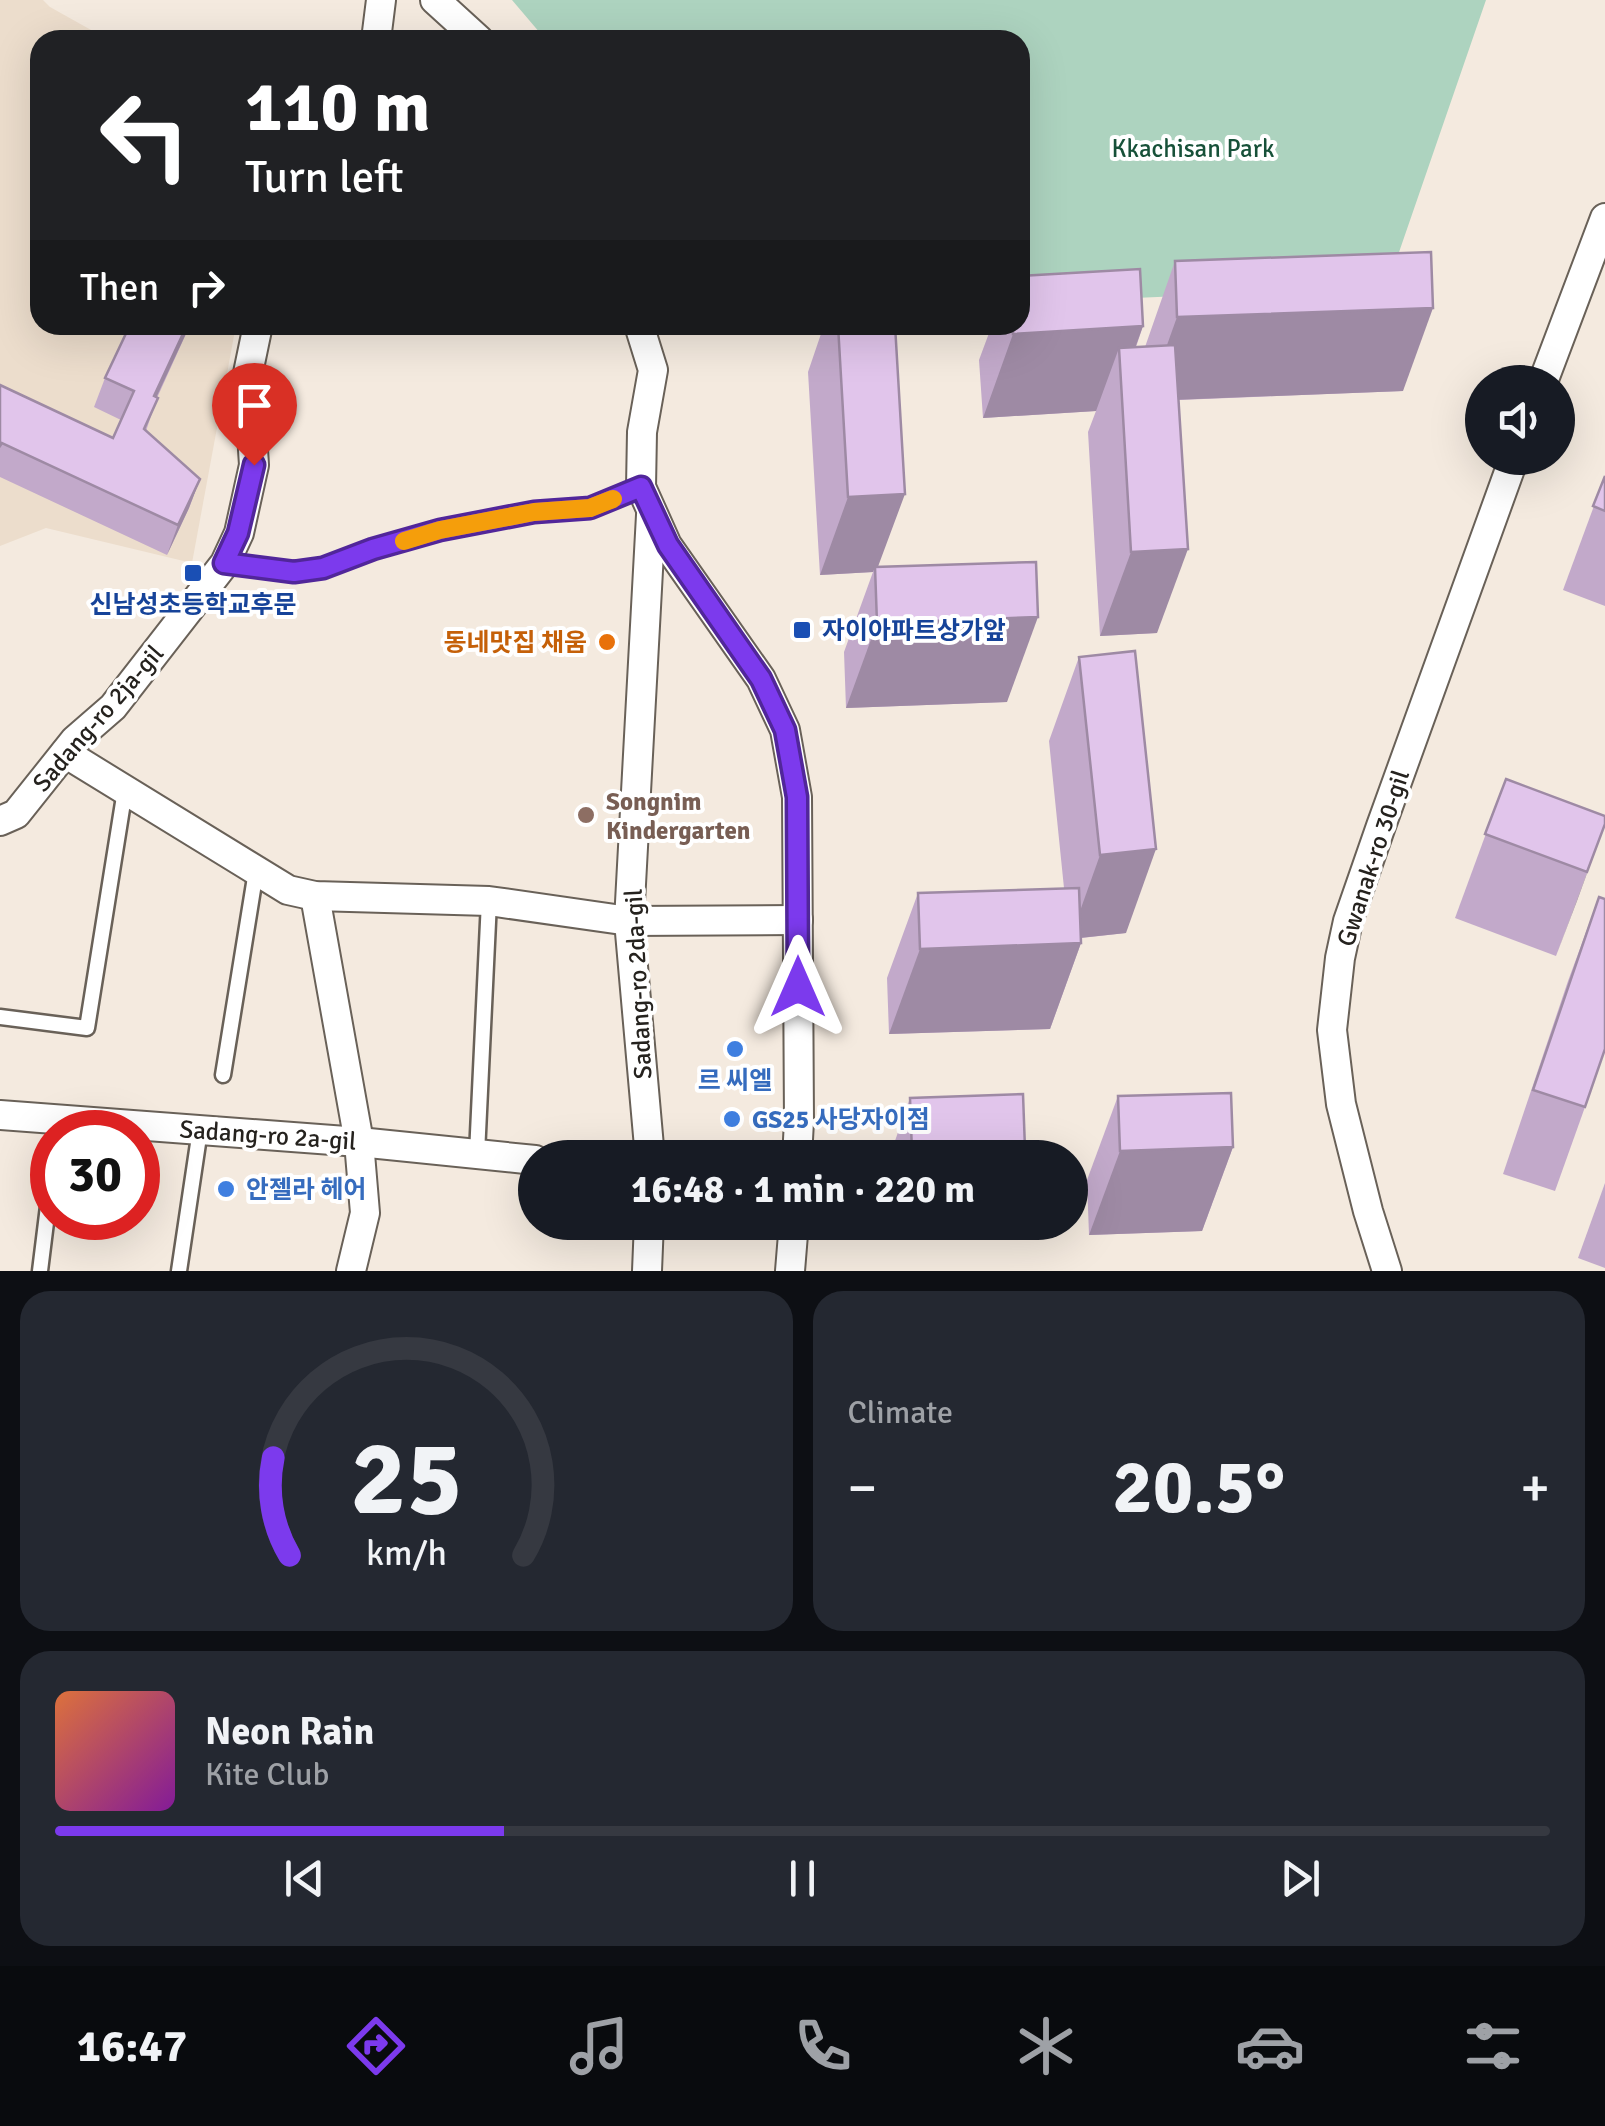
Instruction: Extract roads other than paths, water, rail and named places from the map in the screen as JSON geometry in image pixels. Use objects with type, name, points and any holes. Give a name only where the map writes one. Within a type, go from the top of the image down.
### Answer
[{"type":"street","points":[[377,30],[381,0]]},
{"type":"street","points":[[435,0],[468,30]]},
{"type":"street","points":[[1549,365],[1605,218]]},
{"type":"street","name":"Sadang-ro 2ja-gil","points":[[0,821],[16,814],[75,740],[113,708],[224,563],[238,533],[254,465],[248,373],[256,335]]},
{"type":"street","name":"Sadang-ro 2da-gil","points":[[642,335],[653,370],[642,432],[646,499],[630,921],[648,1140]]},
{"type":"street","name":"Gwanak-ro 30-gil","points":[[1387,1271],[1341,1104],[1332,1030],[1340,958],[1348,922],[1381,826],[1508,475]]},
{"type":"street","points":[[646,499],[668,545],[761,679],[785,730],[797,797],[799,1140]]},
{"type":"street","points":[[65,753],[288,890],[315,896],[489,901],[630,921],[798,920]]},
{"type":"street","points":[[315,896],[358,1142],[365,1212],[351,1271]]},
{"type":"street","name":"Sadang-ro 2a-gil","points":[[0,1115],[30,1121]]},
{"type":"street","name":"Sadang-ro 2a-gil","points":[[160,1129],[358,1142],[518,1158]]},
{"type":"street","points":[[647,1271],[648,1240]]},
{"type":"street","points":[[790,1271],[793,1240]]},
{"type":"lane","points":[[224,563],[294,572],[323,568],[440,530],[534,512],[646,499]]},
{"type":"lane","points":[[0,1017],[88,1028],[125,790]]},
{"type":"lane","points":[[223,1075],[256,870]]},
{"type":"lane","points":[[477,1154],[489,901]]},
{"type":"lane","points":[[178,1271],[200,1130]]},
{"type":"lane","points":[[40,1271],[44,1240]]},
{"type":"place","name":"신남성초등학교후문","points":[[193,573]]},
{"type":"place","name":"자이아파트상가앞","points":[[802,630]]},
{"type":"place","name":"동네맛집 채움","points":[[607,642]]},
{"type":"place","name":"Songnim Kindergarten","points":[[586,815]]},
{"type":"place","name":"르 씨엘","points":[[735,1049]]},
{"type":"place","name":"GS25 사당자이점","points":[[732,1119]]},
{"type":"place","name":"안젤라 헤어","points":[[226,1189]]},
{"type":"park label","name":"Kkachisan Park","points":[[1193,148]]}]
